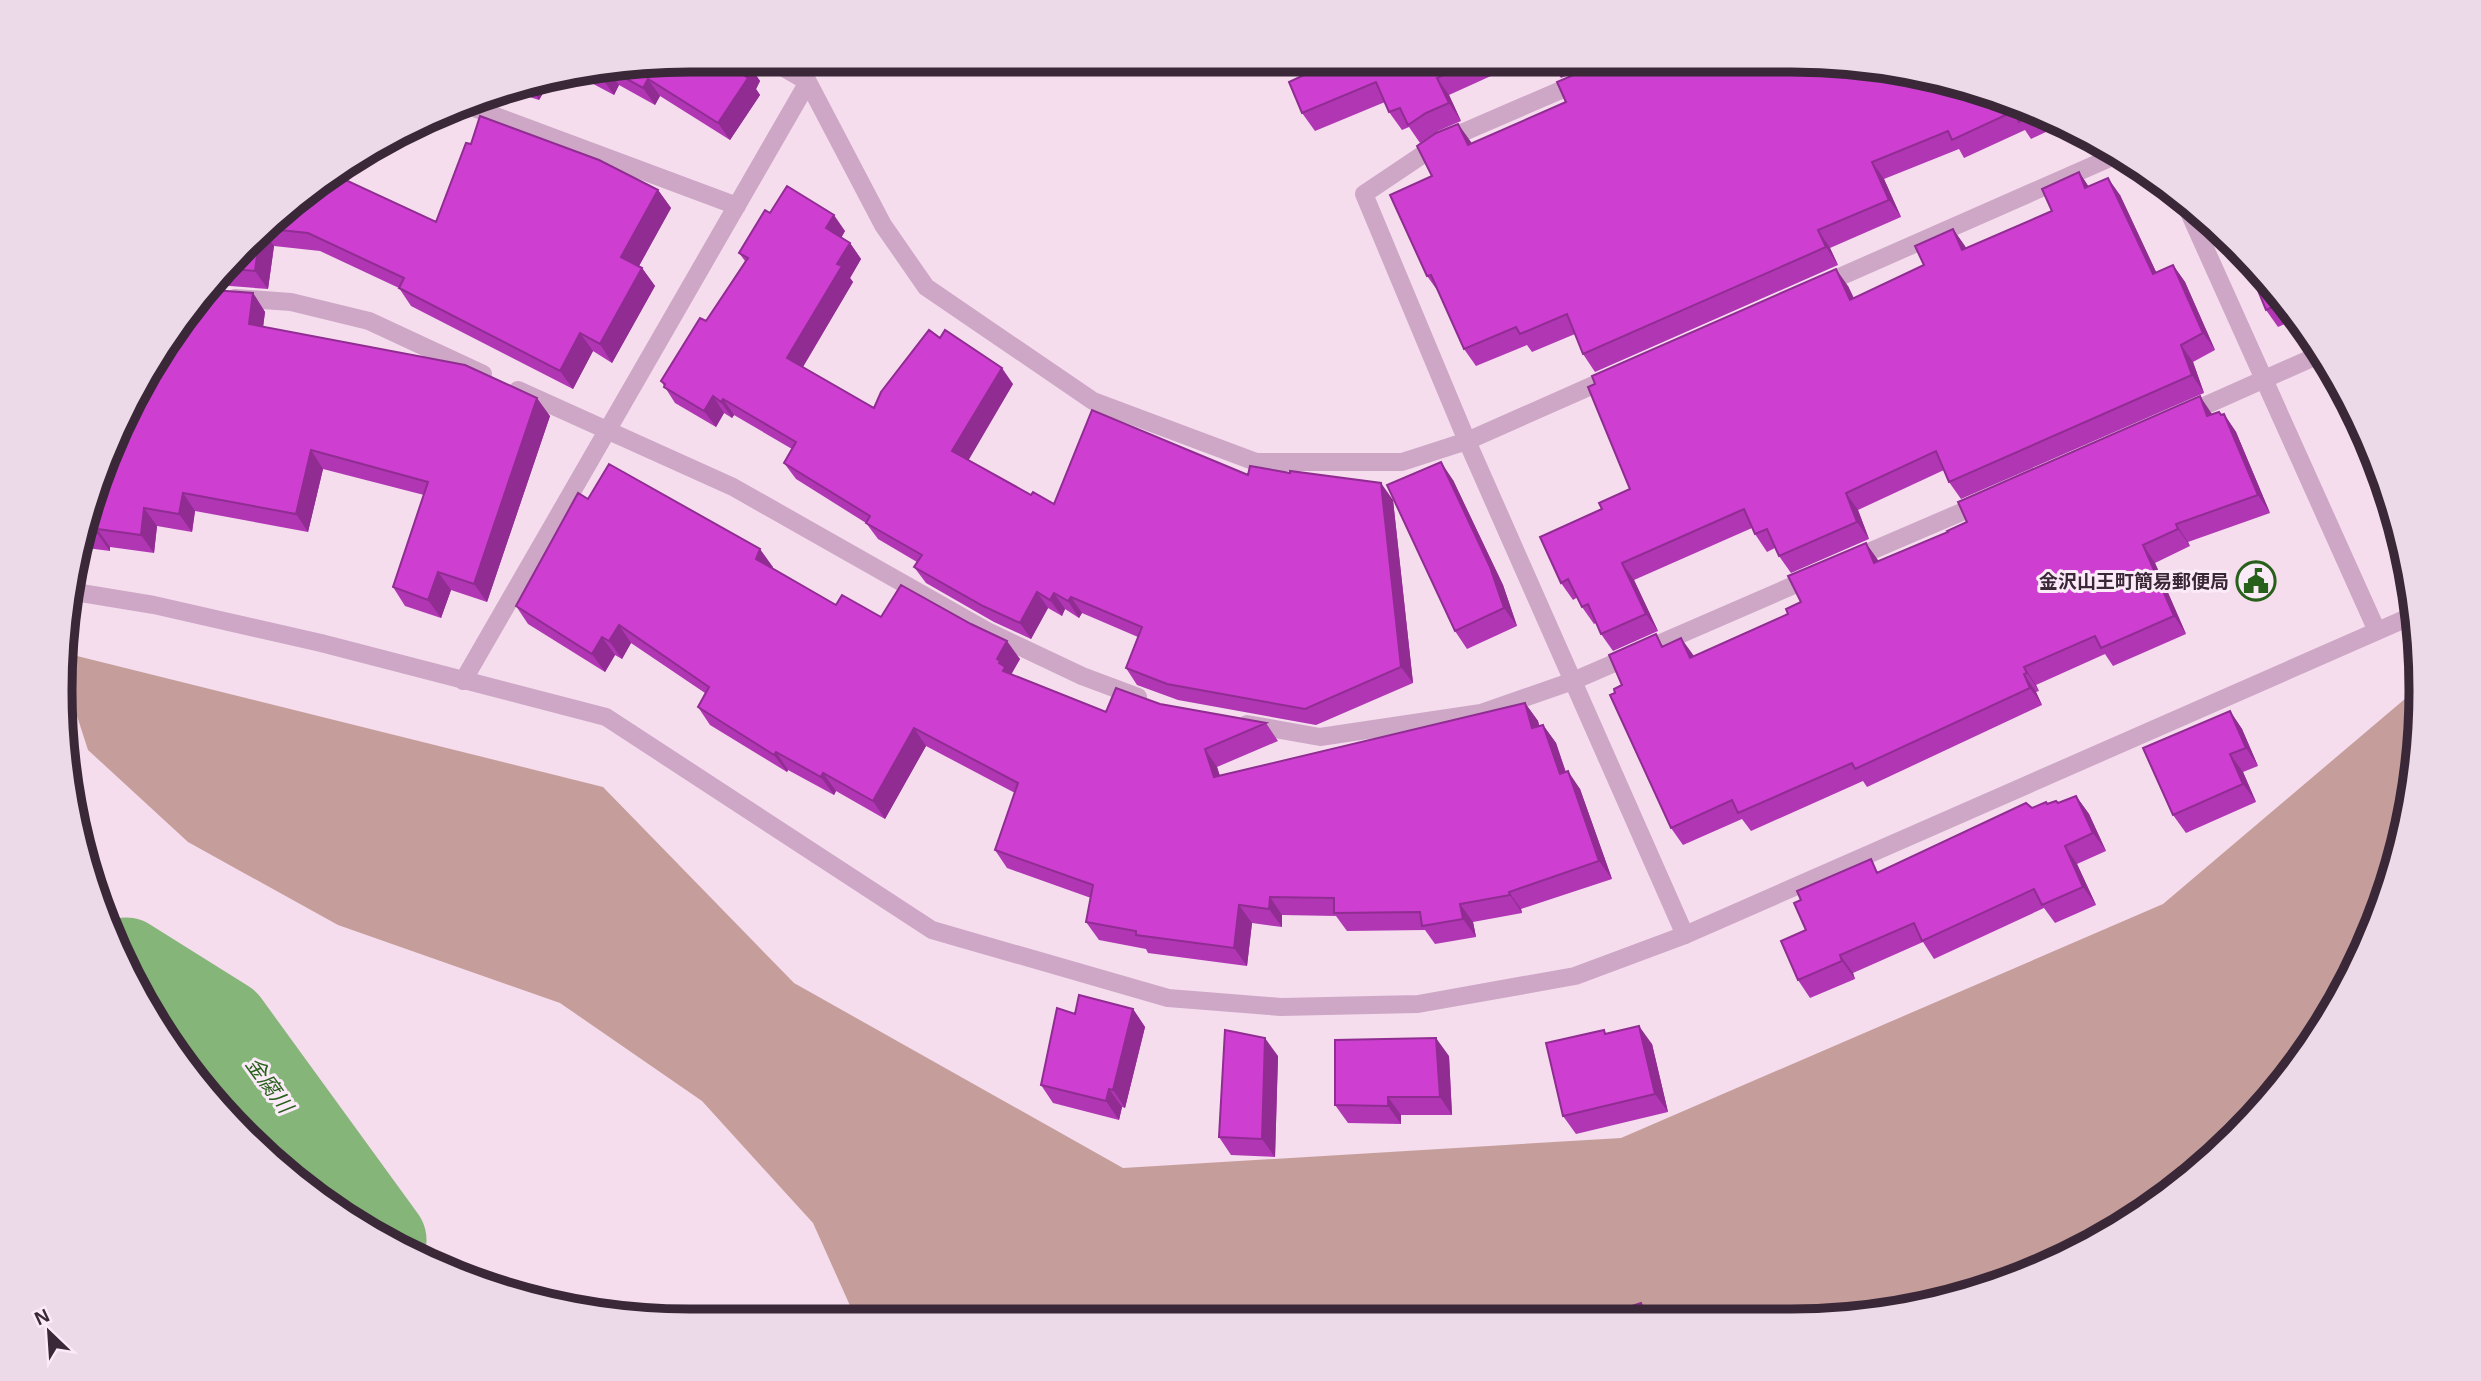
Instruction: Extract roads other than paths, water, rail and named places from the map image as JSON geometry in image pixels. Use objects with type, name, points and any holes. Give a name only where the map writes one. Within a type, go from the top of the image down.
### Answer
[{"type":"street","points":[[791,72],[808,82],[883,225],[926,287],[1093,401],[1256,462],[1402,463],[1467,441],[1620,373]]},
{"type":"street","points":[[1593,77],[1443,141],[1364,194],[1467,441],[1685,934]]},
{"type":"street","points":[[463,681],[808,82]]},
{"type":"street","points":[[479,110],[737,206]]},
{"type":"street","points":[[1800,294],[2106,159]]},
{"type":"street","points":[[2193,221],[2377,631]]},
{"type":"street","points":[[219,297],[291,302],[369,321],[607,432],[733,487],[989,632],[1082,676],[1152,702]]},
{"type":"street","points":[[2162,424],[2312,358]]},
{"type":"street","points":[[1228,720],[1320,737],[1481,713],[1573,681],[1995,497]]},
{"type":"street","points":[[80,593],[154,605],[321,643],[606,717],[932,930],[1168,998],[1281,1007],[1418,1004],[1575,976],[1685,934],[2405,619]]},
{"type":"waterway","name":"金腐川","points":[[139,970],[225,1024],[364,1216]]},
{"type":"place","name":"金沢山王町簡易郵便局","points":[[2256,581]]}]
